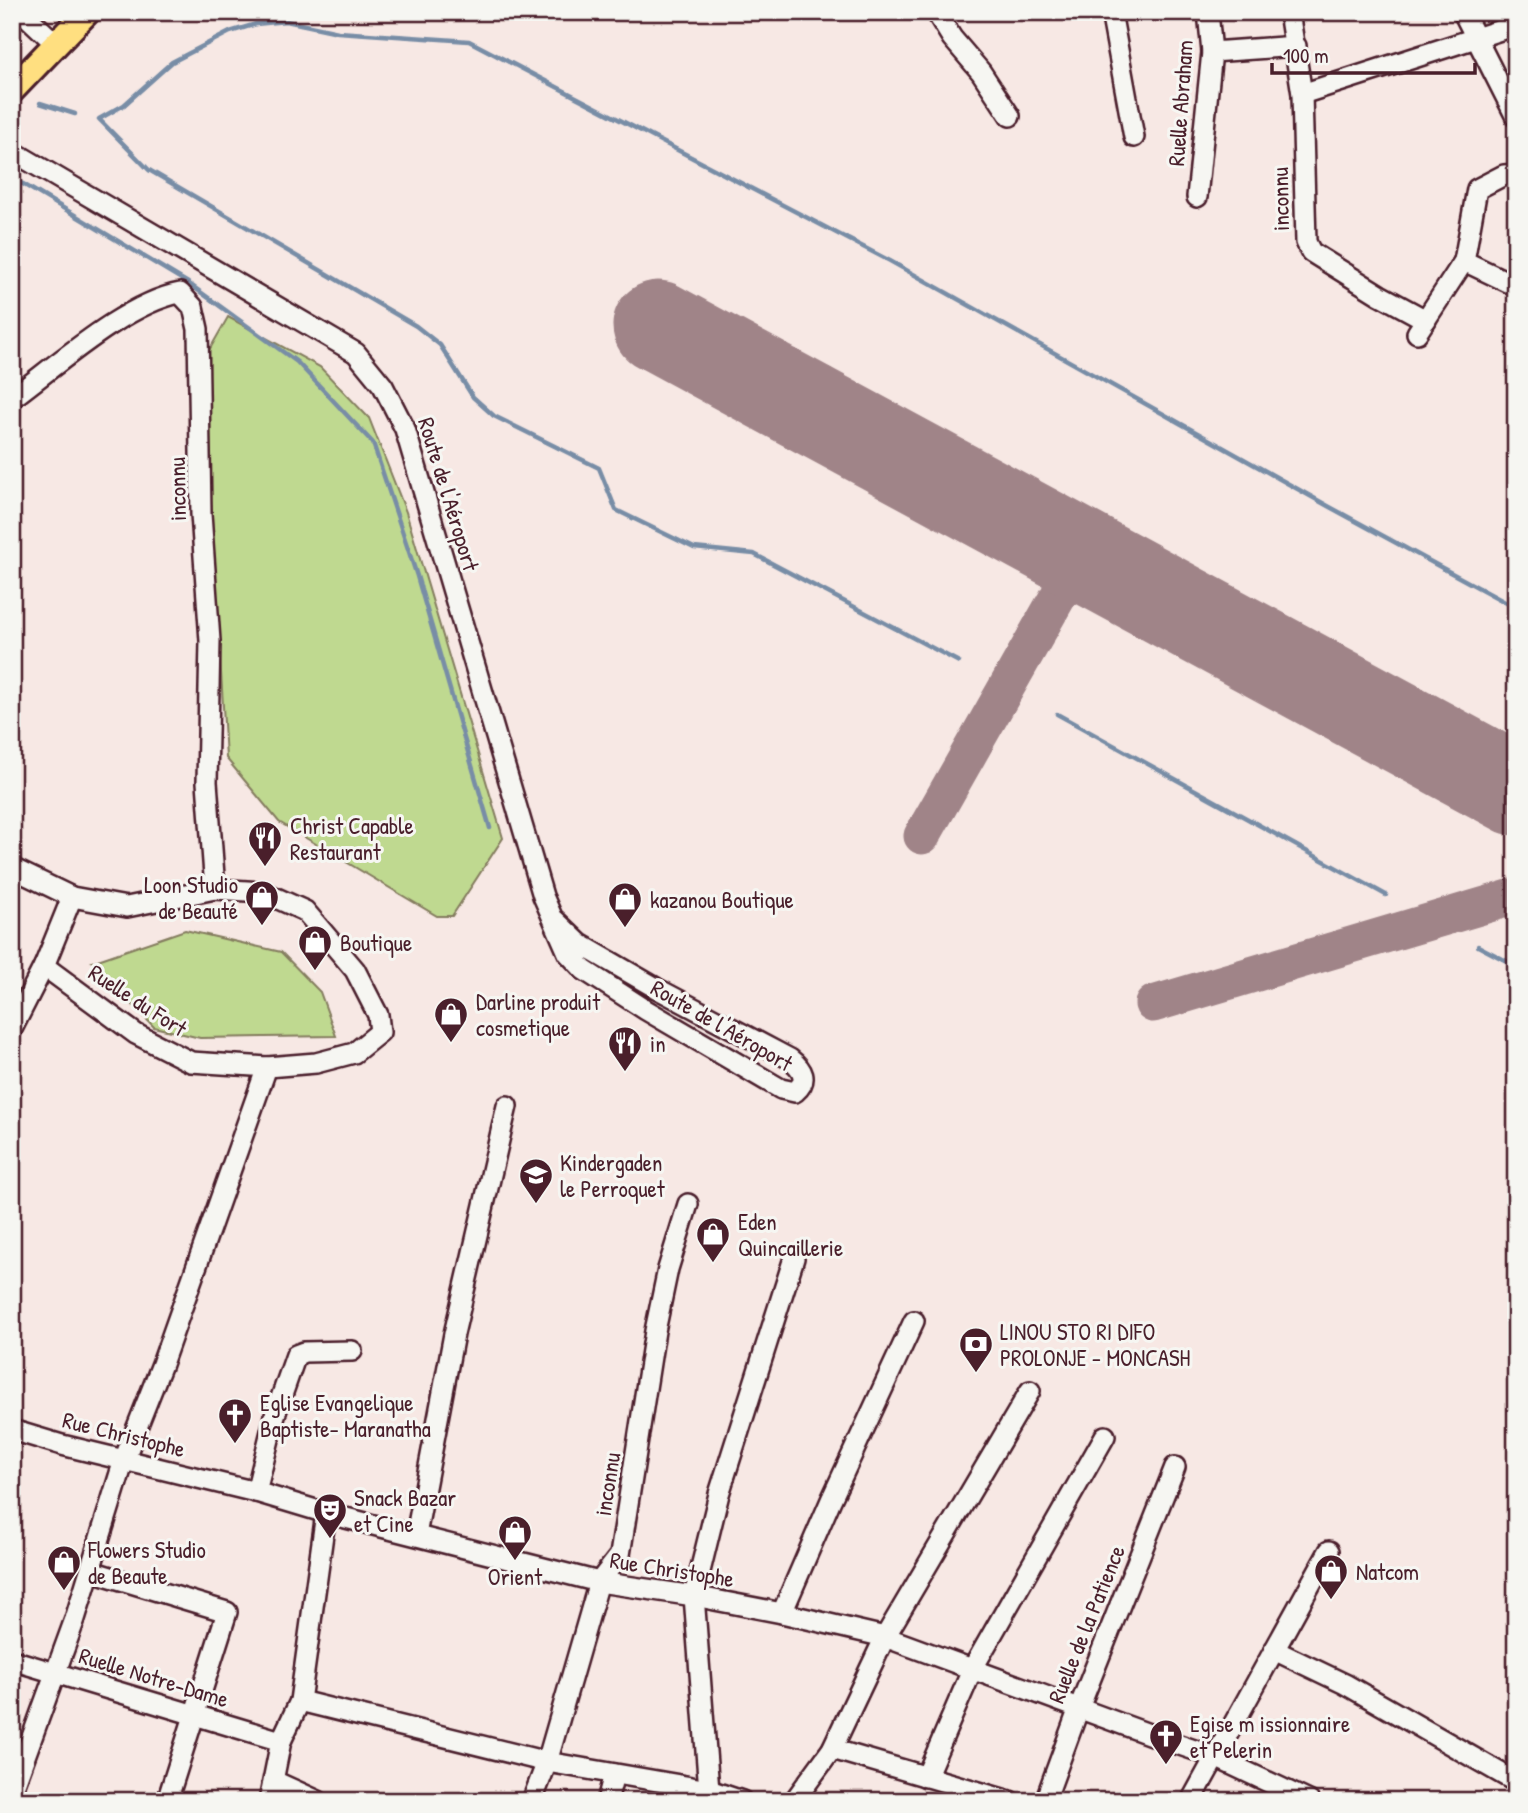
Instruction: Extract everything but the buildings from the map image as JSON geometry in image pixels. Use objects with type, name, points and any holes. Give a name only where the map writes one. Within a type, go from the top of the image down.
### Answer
[{"type":"main road","points":[[12,90],[87,12]]},
{"type":"street","points":[[22,12],[55,43]]},
{"type":"street","points":[[936,12],[1010,116]]},
{"type":"street","points":[[1111,12],[1134,137]]},
{"type":"street","name":"Ruelle Abraham","points":[[1196,197],[1212,52],[1208,12]]},
{"type":"street","name":"inconnu","points":[[1289,12],[1302,94],[1306,242],[1311,252],[1380,295],[1422,327],[1464,261],[1477,189],[1504,175],[1516,174]]},
{"type":"street","points":[[1463,12],[1516,117]]},
{"type":"street","points":[[1302,94],[1516,25]]},
{"type":"street","points":[[1212,52],[1296,46]]},
{"type":"street","name":"Route de l'Aéroport","points":[[12,151],[356,353],[383,386],[405,429],[543,896],[568,953],[584,970],[646,1010],[781,1089],[795,1092],[802,1087],[803,1072],[790,1059],[580,944],[555,920]]},
{"type":"street","points":[[1464,261],[1516,286]]},
{"type":"street","name":"inconnu","points":[[12,398],[115,322],[157,299],[180,293],[193,307],[198,329],[201,514],[210,642],[207,782],[215,889]]},
{"type":"street","name":"Ruelle du Fort","points":[[12,868],[72,897],[127,907],[215,889],[263,892],[305,911],[355,970],[378,1015],[380,1032],[354,1053],[316,1063],[267,1067],[191,1062],[136,1034],[44,966]]},
{"type":"street","points":[[13,1022],[44,966],[72,897]]},
{"type":"street","points":[[12,1793],[91,1571],[124,1460],[162,1364],[267,1067]]},
{"type":"street","points":[[416,1535],[454,1334],[507,1106]]},
{"type":"street","name":"inconnu","points":[[532,1801],[547,1762],[599,1582],[620,1555],[655,1331],[668,1269],[688,1204]]},
{"type":"street","points":[[709,1790],[694,1596],[719,1494],[794,1258]]},
{"type":"street","points":[[782,1613],[914,1321]]},
{"type":"street","points":[[256,1492],[275,1415],[296,1355],[304,1352],[352,1351]]},
{"type":"street","points":[[794,1801],[832,1749],[885,1637],[1030,1391]]},
{"type":"street","name":"Rue Christophe","points":[[12,1430],[599,1582],[694,1596],[885,1637],[1215,1757],[1309,1801]]},
{"type":"street","points":[[926,1777],[973,1668],[1105,1436]]},
{"type":"street","name":"Ruelle de la Patience","points":[[1045,1801],[1175,1467]]},
{"type":"street","points":[[269,1801],[281,1741],[300,1701],[326,1513]]},
{"type":"street","points":[[1191,1801],[1329,1551]]},
{"type":"street","points":[[91,1571],[227,1612],[167,1801]]},
{"type":"street","points":[[1274,1650],[1345,1684],[1516,1782]]},
{"type":"street","name":"Ruelle Notre-Dame","points":[[12,1660],[281,1741]]},
{"type":"street","points":[[300,1701],[547,1762],[709,1790],[742,1801]]},
{"type":"street","points":[[832,1749],[1010,1801]]},
{"type":"street","points":[[607,1801],[614,1774]]},
{"type":"street","points":[[274,1782],[318,1801]]},
{"type":"green space","points":[[228,317],[320,367],[369,418],[406,512],[503,838],[452,916],[437,916],[279,822],[226,758],[203,361]]},
{"type":"green space","points":[[185,930],[281,952],[320,992],[336,1036],[200,1038],[154,1027],[92,962]]},
{"type":"waterway","points":[[959,662],[754,554],[694,548],[616,510],[599,468],[494,416],[473,397],[440,345],[416,326],[149,170],[99,119],[124,105],[172,62],[230,32],[256,24],[286,21],[338,32],[469,41],[890,261],[1516,608]]},
{"type":"waterway","points":[[40,103],[75,114]]},
{"type":"waterway","points":[[12,181],[23,184],[188,283],[297,362],[373,443],[417,576],[490,828]]},
{"type":"waterway","points":[[1057,714],[1386,895]]},
{"type":"waterway","points":[[1478,946],[1516,966]]},
{"type":"taxiway","points":[[922,836],[1060,593],[1060,562],[1043,534]]},
{"type":"taxiway","points":[[1060,593],[1074,581],[1087,575],[1120,576]]},
{"type":"taxiway","points":[[1153,1004],[1516,896]]},
{"type":"runway","points":[[658,326],[1516,790]]},
{"type":"place","name":"Christ Capable Restaurant","points":[[265,868]]},
{"type":"place","name":"Loon Studio de Beauté","points":[[262,927]]},
{"type":"place","name":"kazanou Boutique","points":[[625,929]]},
{"type":"place","name":"Boutique","points":[[315,972]]},
{"type":"place","name":"Darline produit cosmetique","points":[[451,1044]]},
{"type":"place","name":"in","points":[[625,1073]]},
{"type":"place","name":"Kindergaden le Perroquet","points":[[536,1205]]},
{"type":"place","name":"Eden Quincaillerie","points":[[713,1264]]},
{"type":"place","name":"LINOU STO RI DIFO PROLONJE - MONCASH","points":[[976,1374]]},
{"type":"place","name":"Eglise Evangelique Baptiste- Maranatha","points":[[235,1445]]},
{"type":"place","name":"Snack Bazar et Cine","points":[[330,1540]]},
{"type":"place","name":"Orient","points":[[515,1562]]},
{"type":"place","name":"Flowers Studio de Beaute","points":[[64,1592]]},
{"type":"place","name":"Natcom","points":[[1331,1601]]},
{"type":"place","name":"Egise m issionnaire et Pelerin","points":[[1166,1766]]}]
